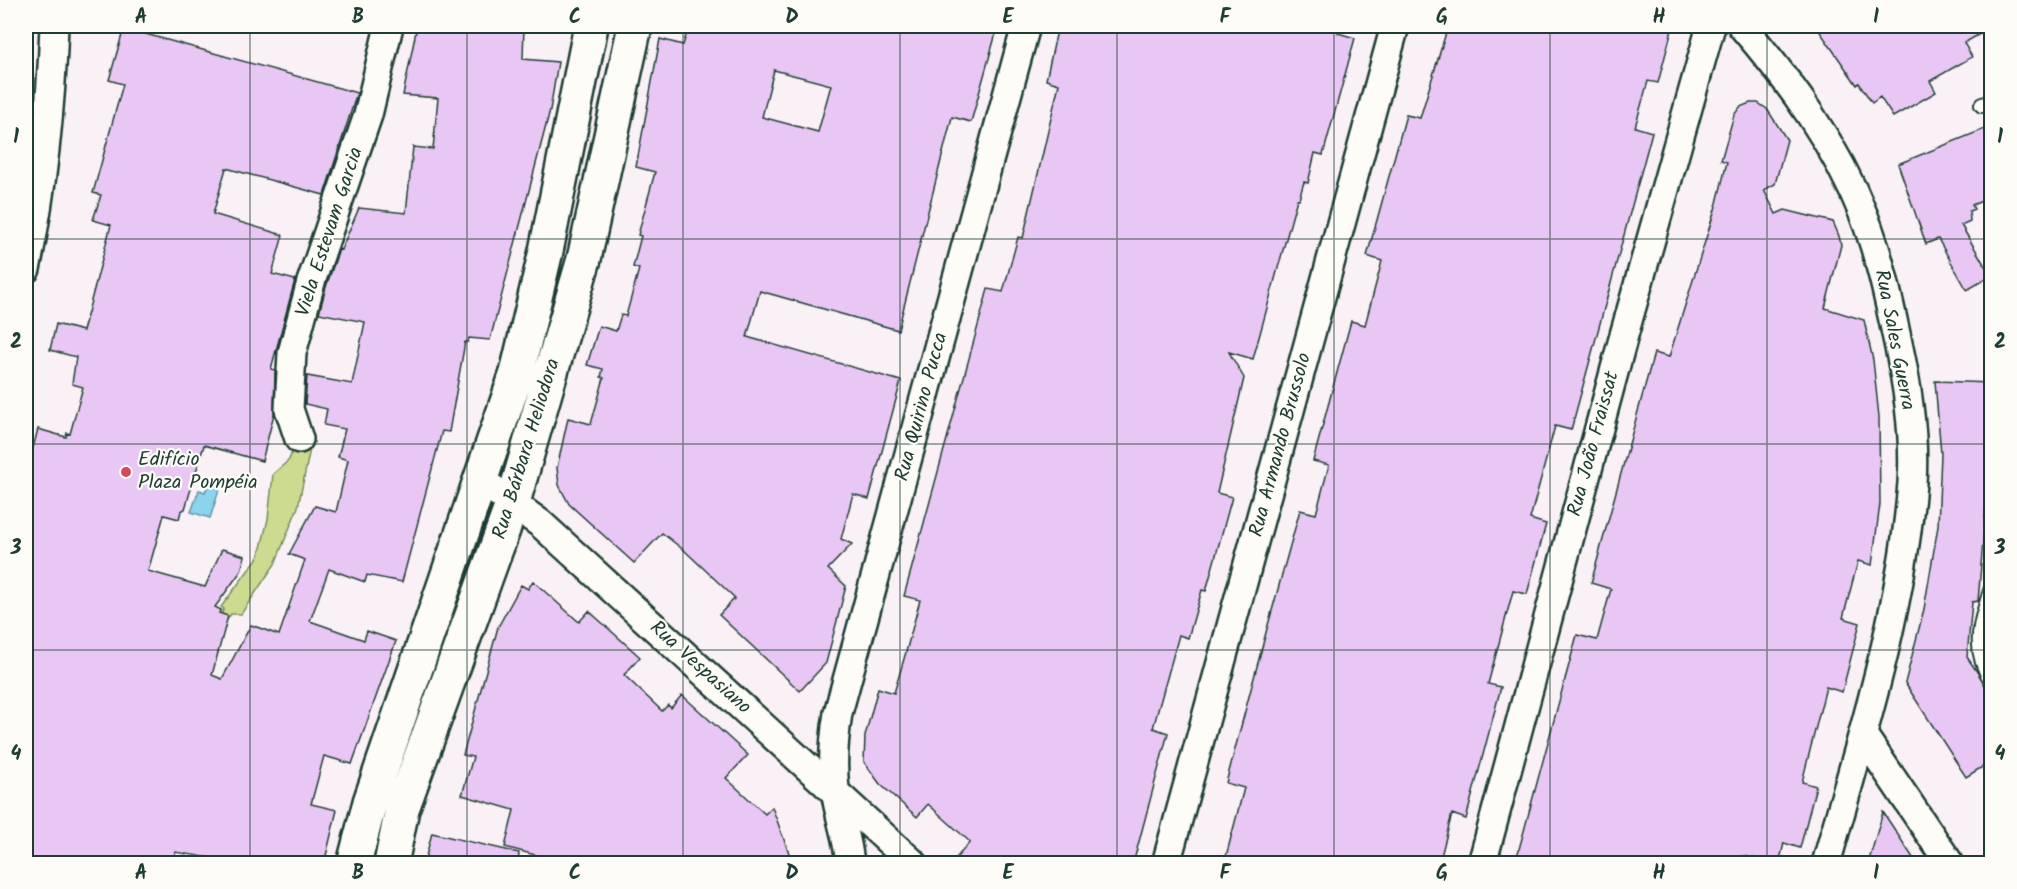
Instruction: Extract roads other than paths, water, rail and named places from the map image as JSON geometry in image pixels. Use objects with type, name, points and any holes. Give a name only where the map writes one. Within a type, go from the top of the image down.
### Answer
[{"type":"street","points":[[26,269],[36,222],[51,109],[54,26]]},
{"type":"street","name":"Viela Estevam Garcia","points":[[299,439],[289,409],[292,353],[311,282],[368,115],[389,26]]},
{"type":"street","name":"Rua Bárbara Heliodora","points":[[354,864],[370,802],[518,373],[546,251],[591,26]]},
{"type":"street","name":"Rua Bárbara Heliodora","points":[[391,864],[402,809],[513,502],[584,259],[635,26]]},
{"type":"street","name":"Rua Quirino Pucca","points":[[850,864],[835,790],[834,738],[838,713],[1026,26]]},
{"type":"street","name":"Rua Armando Brussolo","points":[[1166,864],[1395,26]]},
{"type":"street","name":"Rua João Fraissat","points":[[1482,864],[1624,335],[1711,26]]},
{"type":"street","name":"Rua Sales Guerra","points":[[1742,26],[1792,87],[1844,173],[1864,217],[1878,261],[1903,367],[1910,422],[1912,481],[1901,573],[1863,735],[1826,864]]},
{"type":"street","name":"Rua Vespasiano","points":[[481,480],[513,502],[835,790],[914,864]]},
{"type":"street","points":[[1863,735],[1950,864]]},
{"type":"lane","points":[[1992,588],[1979,629],[1982,667],[1992,681]]},
{"type":"water","points":[[211,477],[222,481],[210,518],[191,512],[199,490],[205,492]]},
{"type":"place","name":"Edifício Plaza Pompéia","points":[[126,472]]}]
